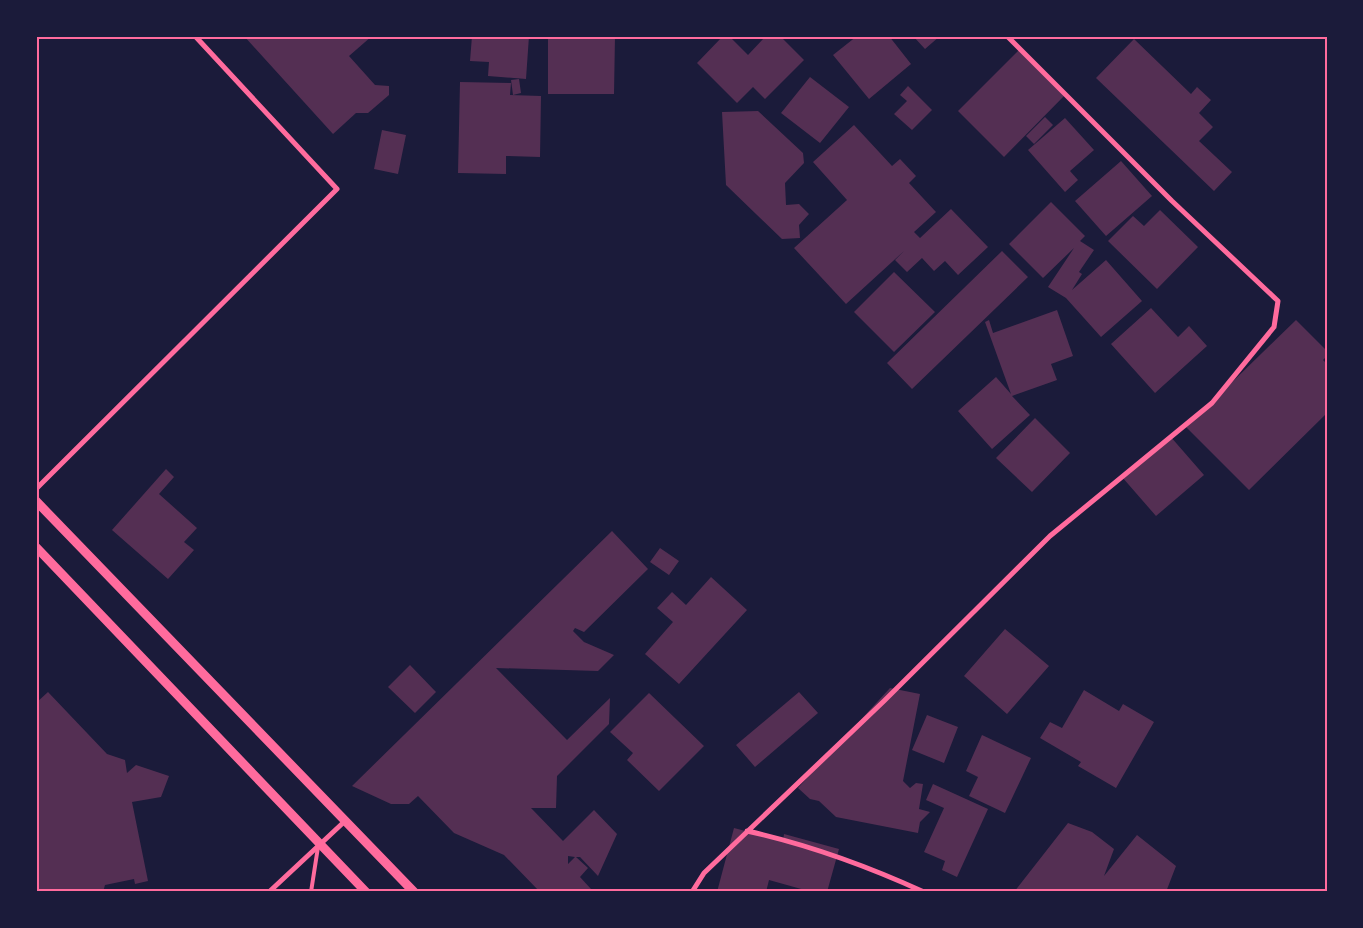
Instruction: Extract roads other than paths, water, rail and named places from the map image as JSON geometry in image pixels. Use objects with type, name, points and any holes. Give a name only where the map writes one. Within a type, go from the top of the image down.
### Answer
[{"type":"street","points":[[36,489],[337,189],[196,36]]},
{"type":"street","points":[[692,892],[704,873],[884,701],[1050,536],[1212,402],[1274,327],[1278,301],[1172,201],[1007,36]]},
{"type":"street","points":[[36,501],[414,892]]},
{"type":"street","points":[[36,547],[318,844],[366,892]]},
{"type":"street","points":[[269,892],[318,844],[345,821]]},
{"type":"street","points":[[747,831],[792,841],[867,866],[924,892]]},
{"type":"lane","points":[[311,892],[318,844]]}]
